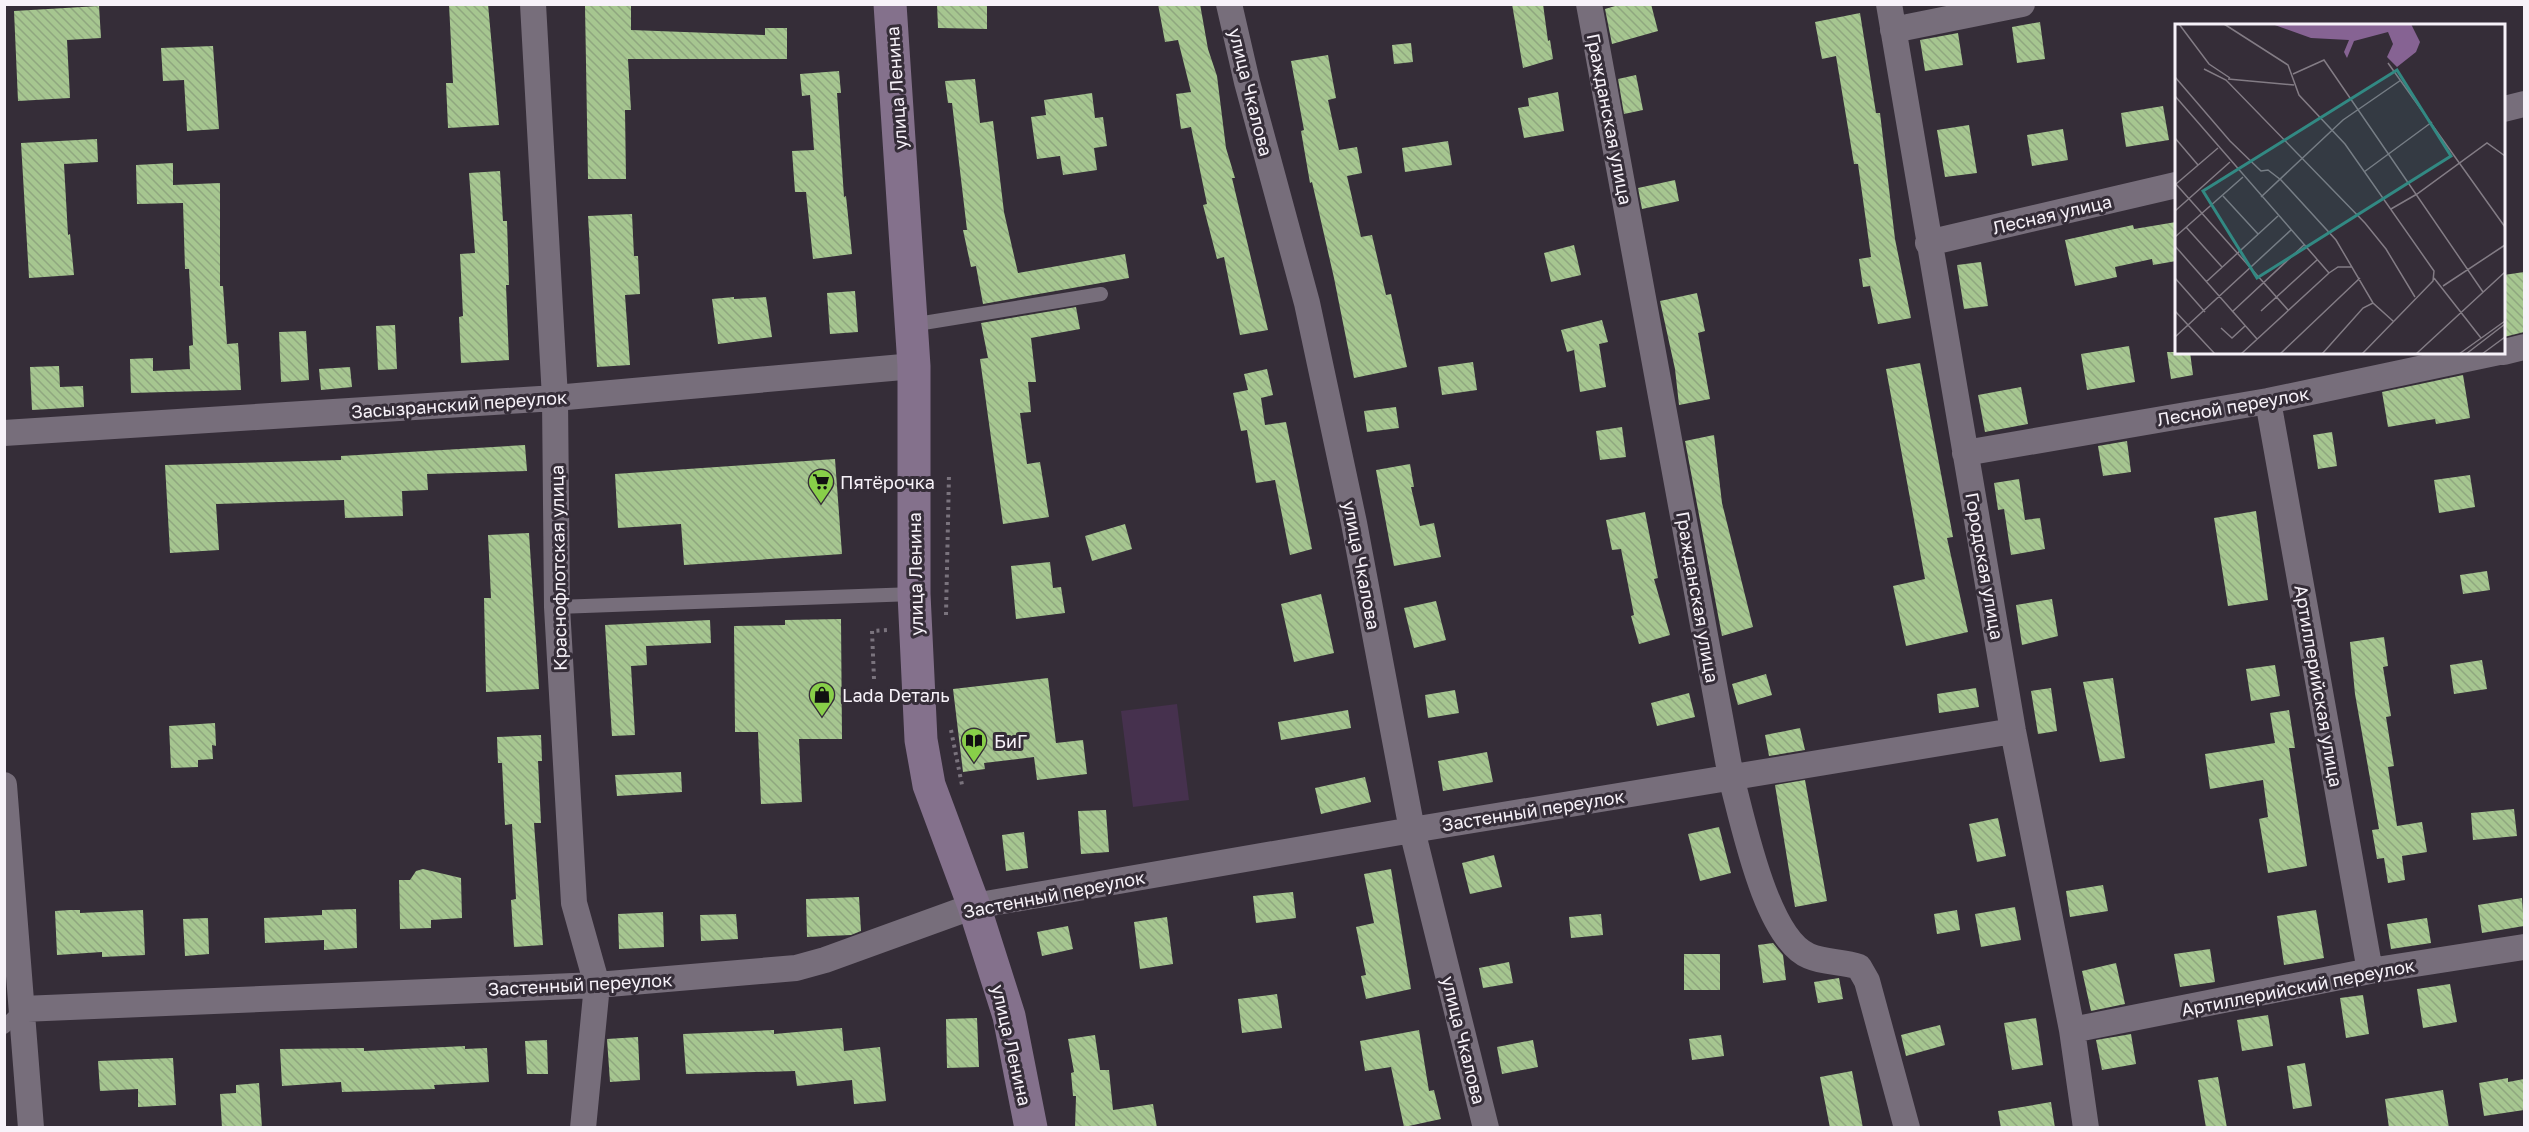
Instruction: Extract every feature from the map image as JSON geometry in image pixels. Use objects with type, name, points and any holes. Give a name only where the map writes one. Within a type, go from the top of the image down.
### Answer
[{"type":"main road","name":"улица Ленина","points":[[890,4],[914,366],[914,594],[921,740],[929,785],[974,906],[1009,1016],[1031,1128]]},
{"type":"street","name":"Краснофлотская улица","points":[[533,4],[555,398],[556,607],[574,903],[597,985],[583,1128]]},
{"type":"street","name":"улица Чкалова","points":[[1229,4],[1246,82],[1307,303],[1354,523],[1412,830],[1485,1128]]},
{"type":"street","name":"Гражданская улица","points":[[1589,4],[1731,777],[1772,914],[1791,943],[1809,956],[1845,962],[1859,967],[1867,981],[1906,1128]]},
{"type":"street","name":"Городская улица","points":[[1889,4],[2013,731],[2072,1030],[2086,1128]]},
{"type":"street","points":[[1893,30],[2022,4]]},
{"type":"street","points":[[2505,109],[2524,104]]},
{"type":"street","name":"Лесная улица","points":[[1928,243],[2175,185]]},
{"type":"street","name":"Лесной переулок","points":[[2505,351],[2524,347]]},
{"type":"street","name":"Лесной переулок","points":[[1965,453],[2268,400],[2491,354]]},
{"type":"street","name":"Засызранский переулок","points":[[4,433],[555,398],[914,366]]},
{"type":"street","name":"Артиллерийская улица","points":[[2268,400],[2370,971]]},
{"type":"street","name":"Застенный переулок","points":[[13,1018],[597,985],[796,968],[825,960],[974,906],[1412,830],[2013,731]]},
{"type":"street","points":[[4,785],[13,1018],[31,1128]]},
{"type":"street","name":"Артиллерийский переулок","points":[[2072,1030],[2370,971],[2524,947]]},
{"type":"lane","points":[[911,326],[1101,294]]},
{"type":"lane","points":[[556,607],[914,594]]},
{"type":"path","points":[[946,619],[949,474]]},
{"type":"path","points":[[951,727],[962,785]]},
{"type":"shaded area","points":[[1177,704],[1189,800],[1133,807],[1121,711]]},
{"type":"building","points":[[449,4],[488,4],[499,125],[448,128],[446,83],[453,83]]},
{"type":"building","points":[[937,4],[987,4],[987,29],[938,28]]},
{"type":"building","points":[[1158,4],[1200,4],[1208,49],[1217,76],[1226,148],[1235,178],[1232,178],[1268,330],[1240,335],[1224,257],[1217,259],[1203,205],[1207,204],[1191,127],[1181,129],[1176,94],[1191,92],[1178,40],[1165,42]]},
{"type":"building","points":[[1512,4],[1543,4],[1553,59],[1523,68]]},
{"type":"building","points":[[1622,4],[1651,4],[1658,31],[1612,44],[1605,9]]},
{"type":"building","points":[[631,5],[631,30],[765,35],[765,28],[787,28],[787,59],[628,59],[631,110],[625,110],[626,179],[588,179],[585,6]]},
{"type":"building","points":[[99,6],[101,38],[67,40],[70,98],[18,101],[14,11]]},
{"type":"building","points":[[1860,13],[1876,113],[1880,113],[1895,239],[1911,318],[1878,324],[1870,286],[1863,287],[1859,259],[1871,257],[1858,164],[1854,164],[1836,56],[1822,59],[1815,22]]},
{"type":"building","points":[[2040,22],[2045,59],[2017,63],[2012,27]]},
{"type":"building","points":[[1958,33],[1963,65],[1925,71],[1920,40]]},
{"type":"building","points":[[1411,43],[1413,62],[1394,64],[1392,45]]},
{"type":"building","points":[[213,46],[219,129],[187,131],[184,80],[163,81],[161,48]]},
{"type":"building","points":[[1328,55],[1336,98],[1328,100],[1339,150],[1357,147],[1362,173],[1347,176],[1361,237],[1372,235],[1386,295],[1391,294],[1407,367],[1354,378],[1334,278],[1312,182],[1310,183],[1301,131],[1304,130],[1291,61]]},
{"type":"building","points":[[839,71],[841,93],[837,93],[844,197],[846,196],[852,254],[813,259],[806,192],[795,192],[792,151],[814,150],[810,95],[802,96],[800,74]]},
{"type":"building","points":[[1636,75],[1643,110],[1624,114],[1618,79]]},
{"type":"building","points":[[975,79],[980,123],[993,121],[1004,212],[1018,273],[1125,254],[1129,278],[983,304],[976,266],[971,267],[963,230],[967,230],[952,103],[948,103],[945,81]]},
{"type":"building","points":[[1558,92],[1564,131],[1524,138],[1518,108],[1529,106],[1528,98]]},
{"type":"building","points":[[1092,93],[1095,118],[1103,117],[1107,146],[1094,148],[1097,170],[1063,175],[1060,156],[1037,159],[1031,117],[1046,115],[1044,100]]},
{"type":"building","points":[[2163,106],[2169,140],[2126,147],[2121,113]]},
{"type":"building","points":[[1969,125],[1977,173],[1945,177],[1937,130]]},
{"type":"building","points":[[2063,129],[2068,160],[2032,166],[2027,135]]},
{"type":"building","points":[[97,139],[98,162],[64,164],[68,235],[70,234],[74,275],[29,278],[21,143]]},
{"type":"building","points":[[1448,141],[1452,165],[1405,172],[1402,148]]},
{"type":"building","points":[[173,163],[173,185],[220,183],[220,286],[223,286],[227,344],[238,343],[241,390],[131,393],[130,359],[153,358],[153,371],[190,369],[189,346],[193,345],[189,269],[185,269],[183,203],[137,204],[136,165]]},
{"type":"building","points":[[500,171],[503,221],[507,221],[509,285],[506,285],[509,360],[461,363],[459,317],[463,316],[460,254],[475,253],[469,173]]},
{"type":"building","points":[[1675,180],[1679,201],[1642,209],[1638,188]]},
{"type":"building","points":[[632,214],[634,256],[638,256],[640,294],[625,295],[630,365],[597,367],[588,216]]},
{"type":"building","points":[[2175,222],[2175,261],[2153,265],[2152,259],[2115,267],[2117,277],[2075,286],[2065,240],[2133,225],[2134,229]]},
{"type":"building","points":[[1574,245],[1581,275],[1551,282],[1544,253]]},
{"type":"building","points":[[1981,262],[1988,306],[1964,309],[1957,265]]},
{"type":"building","points":[[2524,272],[2524,332],[2505,337],[2505,275]]},
{"type":"building","points":[[855,291],[858,332],[830,334],[827,293]]},
{"type":"building","points":[[1697,293],[1705,331],[1698,333],[1710,399],[1679,405],[1675,369],[1660,301]]},
{"type":"building","points":[[734,297],[734,299],[766,297],[772,337],[718,344],[712,299]]},
{"type":"building","points":[[1076,307],[1080,329],[1031,338],[1036,382],[1028,382],[1031,412],[1020,413],[1027,464],[1040,462],[1049,517],[1003,524],[980,359],[988,358],[981,323]]},
{"type":"building","points":[[1602,320],[1608,342],[1599,344],[1606,387],[1580,392],[1574,350],[1567,352],[1561,330]]},
{"type":"building","points":[[395,325],[397,369],[378,370],[376,326]]},
{"type":"building","points":[[306,331],[309,380],[281,382],[279,332]]},
{"type":"building","points":[[2129,346],[2135,382],[2087,390],[2081,354]]},
{"type":"building","points":[[2167,352],[2190,354],[2193,375],[2171,379]]},
{"type":"building","points":[[1473,362],[1477,390],[1442,395],[1438,367]]},
{"type":"building","points":[[1920,363],[1953,537],[1947,538],[1968,632],[1906,646],[1893,586],[1925,579],[1886,369]]},
{"type":"building","points":[[59,366],[60,387],[83,386],[84,407],[32,410],[30,367]]},
{"type":"building","points":[[350,367],[352,387],[321,390],[319,369]]},
{"type":"building","points":[[1267,369],[1273,395],[1261,398],[1265,425],[1286,422],[1312,549],[1290,555],[1275,480],[1256,483],[1247,430],[1241,431],[1233,393],[1248,390],[1244,374]]},
{"type":"building","points":[[2463,375],[2470,418],[2436,424],[2435,419],[2388,427],[2382,392]]},
{"type":"building","points":[[2021,387],[2028,424],[1985,432],[1978,395]]},
{"type":"building","points":[[1396,407],[1399,428],[1367,432],[1364,411]]},
{"type":"building","points":[[1622,427],[1626,457],[1600,460],[1596,431]]},
{"type":"building","points":[[2332,432],[2337,466],[2318,469],[2313,435]]},
{"type":"building","points":[[1714,435],[1722,503],[1753,627],[1722,636],[1685,441]]},
{"type":"building","points":[[2127,441],[2131,472],[2103,476],[2098,446]]},
{"type":"building","points":[[525,445],[527,471],[427,474],[428,490],[402,491],[403,516],[345,518],[344,500],[216,504],[219,550],[170,553],[165,465],[341,460],[341,456]]},
{"type":"building","points":[[835,459],[842,554],[684,565],[681,524],[618,528],[615,474]]},
{"type":"building","points":[[1410,464],[1414,487],[1411,487],[1420,526],[1434,523],[1441,557],[1394,566],[1376,470]]},
{"type":"building","points":[[2470,475],[2475,507],[2439,513],[2434,480]]},
{"type":"building","points":[[2019,479],[2025,520],[2040,518],[2045,549],[2011,555],[2004,509],[1998,510],[1994,483]]},
{"type":"building","points":[[2256,511],[2268,600],[2228,606],[2214,518]]},
{"type":"building","points":[[1645,512],[1658,578],[1654,579],[1670,635],[1639,644],[1631,616],[1634,615],[1621,549],[1612,550],[1606,520]]},
{"type":"building","points":[[1125,524],[1132,549],[1092,561],[1085,536]]},
{"type":"building","points":[[529,533],[539,689],[486,692],[484,598],[491,598],[488,535]]},
{"type":"building","points":[[1050,562],[1053,588],[1061,587],[1065,613],[1016,619],[1011,566]]},
{"type":"building","points":[[2487,571],[2490,590],[2463,594],[2460,575]]},
{"type":"building","points":[[1321,594],[1334,653],[1294,662],[1281,604]]},
{"type":"building","points":[[2052,599],[2058,636],[2022,645],[2016,605]]},
{"type":"building","points":[[1436,601],[1446,640],[1414,648],[1404,608]]},
{"type":"building","points":[[841,619],[842,739],[799,739],[802,802],[761,804],[758,732],[735,732],[734,626],[785,625],[785,620]]},
{"type":"building","points":[[710,620],[711,643],[646,646],[647,665],[631,666],[635,735],[612,736],[605,625]]},
{"type":"building","points":[[2384,637],[2388,666],[2383,667],[2391,716],[2386,717],[2394,766],[2388,767],[2397,826],[2422,822],[2427,852],[2402,856],[2405,880],[2388,883],[2384,858],[2377,859],[2372,830],[2379,829],[2355,694],[2350,642]]},
{"type":"building","points":[[2482,660],[2487,689],[2454,694],[2450,665]]},
{"type":"building","points":[[2275,665],[2280,696],[2251,701],[2246,669]]},
{"type":"building","points":[[1766,674],[1772,695],[1738,705],[1732,684]]},
{"type":"building","points":[[1048,678],[1056,743],[1083,740],[1087,774],[1037,780],[1034,757],[984,763],[985,769],[963,772],[953,689]]},
{"type":"building","points":[[2113,678],[2125,758],[2100,762],[2083,682]]},
{"type":"building","points":[[1976,688],[1979,707],[1939,713],[1937,694]]},
{"type":"building","points":[[2051,688],[2057,731],[2038,734],[2031,691]]},
{"type":"building","points":[[1455,690],[1459,713],[1428,718],[1425,695]]},
{"type":"building","points":[[1689,693],[1695,717],[1657,726],[1651,703]]},
{"type":"building","points":[[1348,710],[1351,728],[1281,740],[1278,722]]},
{"type":"building","points":[[2289,710],[2295,748],[2289,748],[2307,866],[2268,873],[2259,819],[2268,817],[2263,780],[2210,789],[2205,754],[2275,743],[2270,713]]},
{"type":"building","points":[[215,723],[216,746],[212,745],[213,759],[198,760],[198,767],[171,768],[169,726]]},
{"type":"building","points":[[1800,728],[1805,750],[1769,756],[1765,735]]},
{"type":"building","points":[[541,735],[542,761],[538,761],[541,823],[534,823],[543,945],[514,947],[511,900],[516,899],[512,824],[505,825],[502,763],[498,763],[497,737]]},
{"type":"building","points":[[1487,752],[1493,782],[1443,791],[1438,761]]},
{"type":"building","points":[[681,772],[682,792],[617,796],[615,775]]},
{"type":"building","points":[[1365,777],[1371,802],[1321,814],[1315,788]]},
{"type":"building","points":[[1805,780],[1827,901],[1795,907],[1775,785]]},
{"type":"building","points":[[2514,809],[2517,836],[2473,840],[2471,813]]},
{"type":"building","points":[[1106,810],[1109,852],[1081,854],[1078,811]]},
{"type":"building","points":[[1998,818],[2006,856],[1977,862],[1969,824]]},
{"type":"building","points":[[1719,827],[1731,873],[1700,881],[1688,834]]},
{"type":"building","points":[[1024,832],[1028,868],[1006,871],[1002,835]]},
{"type":"building","points":[[1494,855],[1502,887],[1470,894],[1462,863]]},
{"type":"building","points":[[423,869],[461,878],[462,918],[431,920],[431,928],[400,929],[399,880],[410,880],[416,871]]},
{"type":"building","points":[[1391,869],[1411,989],[1366,999],[1361,976],[1366,975],[1356,927],[1374,923],[1364,874]]},
{"type":"building","points":[[2103,885],[2108,911],[2070,917],[2066,891]]},
{"type":"building","points":[[1293,892],[1296,918],[1256,923],[1253,896]]},
{"type":"building","points":[[859,897],[861,931],[851,935],[807,937],[806,899]]},
{"type":"building","points":[[2522,898],[2524,926],[2482,933],[2478,905]]},
{"type":"building","points":[[2015,907],[2021,940],[1981,947],[1975,914]]},
{"type":"building","points":[[356,909],[357,948],[324,950],[324,940],[265,943],[264,918],[322,915],[322,910]]},
{"type":"building","points":[[80,910],[80,913],[143,910],[145,955],[102,957],[102,952],[57,955],[55,911]]},
{"type":"building","points":[[1957,910],[1960,930],[1937,934],[1934,914]]},
{"type":"building","points":[[2316,910],[2324,958],[2284,965],[2277,916]]},
{"type":"building","points":[[663,912],[664,947],[619,949],[618,914]]},
{"type":"building","points":[[736,914],[738,939],[701,941],[700,915]]},
{"type":"building","points":[[1601,914],[1603,935],[1571,938],[1569,917]]},
{"type":"building","points":[[1167,917],[1173,964],[1140,969],[1134,922]]},
{"type":"building","points":[[208,918],[209,954],[185,956],[183,919]]},
{"type":"building","points":[[2427,918],[2431,943],[2391,949],[2387,924]]},
{"type":"building","points":[[1068,926],[1073,949],[1042,956],[1037,932]]},
{"type":"building","points":[[1773,943],[1783,955],[1786,980],[1763,983],[1758,945]]},
{"type":"building","points":[[2210,949],[2215,982],[2180,987],[2174,954]]},
{"type":"building","points":[[1684,954],[1720,954],[1720,990],[1684,990]]},
{"type":"building","points":[[1509,962],[1513,983],[1483,988],[1479,968]]},
{"type":"building","points":[[2116,963],[2125,1004],[2091,1011],[2082,971]]},
{"type":"building","points":[[1839,978],[1843,999],[1818,1003],[1814,982]]},
{"type":"building","points":[[2450,984],[2457,1022],[2423,1028],[2417,989]]},
{"type":"building","points":[[1277,994],[1282,1028],[1242,1033],[1238,999]]},
{"type":"building","points":[[2363,995],[2369,1034],[2346,1038],[2340,998]]},
{"type":"building","points":[[2268,1015],[2273,1046],[2242,1051],[2237,1020]]},
{"type":"building","points":[[977,1018],[979,1067],[947,1068],[946,1019]]},
{"type":"building","points":[[2036,1018],[2043,1065],[2012,1070],[2004,1023]]},
{"type":"building","points":[[1940,1025],[1945,1045],[1906,1056],[1901,1035]]},
{"type":"building","points":[[842,1028],[844,1051],[880,1047],[886,1101],[854,1104],[852,1080],[797,1086],[795,1071],[686,1074],[683,1034],[774,1030],[774,1034]]},
{"type":"building","points":[[1419,1030],[1429,1091],[1434,1090],[1441,1119],[1404,1127],[1391,1067],[1365,1071],[1360,1041]]},
{"type":"building","points":[[2131,1034],[2136,1064],[2102,1070],[2096,1040]]},
{"type":"building","points":[[1095,1035],[1100,1070],[1109,1070],[1113,1110],[1153,1104],[1157,1128],[1075,1128],[1076,1096],[1073,1096],[1071,1073],[1074,1072],[1068,1039]]},
{"type":"building","points":[[1721,1035],[1724,1056],[1692,1060],[1689,1039]]},
{"type":"building","points":[[638,1037],[640,1080],[610,1082],[607,1039]]},
{"type":"building","points":[[547,1040],[548,1074],[527,1074],[525,1041]]},
{"type":"building","points":[[1533,1040],[1538,1067],[1502,1074],[1497,1047]]},
{"type":"building","points":[[465,1046],[465,1049],[487,1048],[489,1082],[434,1085],[435,1089],[342,1092],[341,1082],[282,1086],[280,1049],[364,1048],[364,1051]]},
{"type":"building","points":[[173,1058],[176,1105],[138,1107],[138,1089],[100,1091],[98,1061]]},
{"type":"building","points":[[2305,1063],[2312,1106],[2293,1109],[2287,1066]]},
{"type":"building","points":[[1852,1071],[1863,1128],[1830,1128],[1820,1077]]},
{"type":"building","points":[[2218,1077],[2227,1128],[2206,1128],[2198,1080]]},
{"type":"building","points":[[2508,1078],[2508,1082],[2524,1079],[2524,1110],[2484,1116],[2479,1083]]},
{"type":"building","points":[[259,1083],[262,1128],[222,1128],[220,1094],[236,1093],[236,1085]]},
{"type":"building","points":[[2443,1090],[2449,1128],[2389,1128],[2385,1099]]},
{"type":"building","points":[[2051,1102],[2055,1128],[2001,1128],[1998,1111]]},
{"type":"place","name":"Пятёрочка","points":[[821,505]]},
{"type":"place","name":"Lada Dеталь","points":[[822,718]]},
{"type":"place","name":"БиГ","points":[[974,764]]}]
